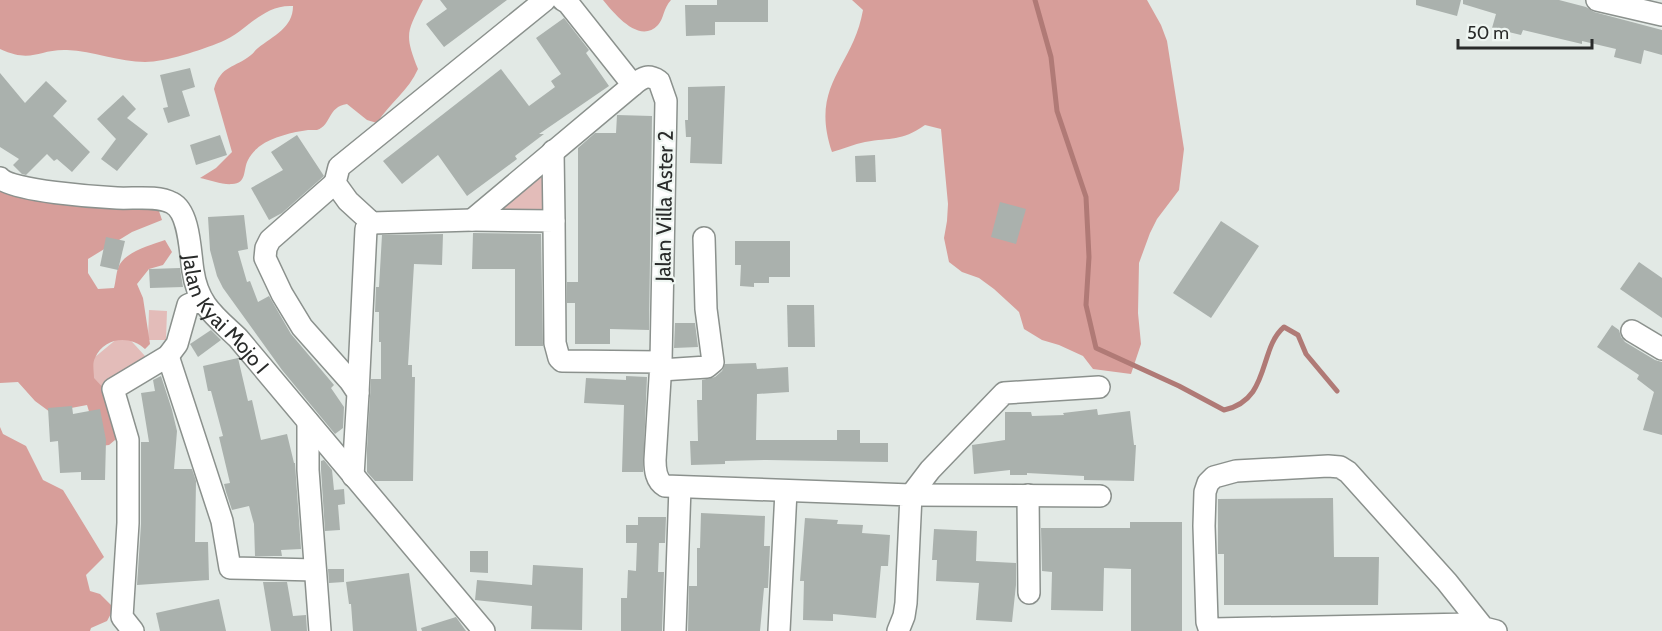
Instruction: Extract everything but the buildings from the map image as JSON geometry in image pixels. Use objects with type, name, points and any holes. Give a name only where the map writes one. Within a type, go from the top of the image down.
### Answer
[{"type":"street","points":[[358,393],[302,327],[282,294],[265,258],[266,248],[270,240],[335,183],[339,167],[545,0]]},
{"type":"street","points":[[472,220],[633,85],[568,3],[563,0]]},
{"type":"street","points":[[1597,0],[1662,15]]},
{"type":"street","name":"Jalan Villa Aster 2","points":[[633,85],[644,77],[653,78],[659,81],[666,101],[661,366],[655,468],[662,484],[680,487],[911,495],[1100,496]]},
{"type":"street","points":[[553,151],[555,343],[559,358],[568,362],[707,367],[713,362],[706,309],[704,238]]},
{"type":"street","name":"Jalan Kyai Mojo I","points":[[0,178],[6,183],[38,190],[104,198],[162,200],[180,208],[189,237],[193,274],[203,303],[238,338],[484,631]]},
{"type":"street","points":[[335,183],[348,201],[372,223]]},
{"type":"street","points":[[353,476],[366,229],[372,223],[554,220]]},
{"type":"street","points":[[133,631],[122,617],[128,523],[128,440],[113,389],[168,356],[177,344],[188,305],[195,302],[203,303]]},
{"type":"street","points":[[1632,330],[1662,349]]},
{"type":"street","points":[[168,356],[222,521],[230,568],[315,570]]},
{"type":"street","points":[[898,631],[906,603],[911,495],[930,470],[1004,393],[1098,387]]},
{"type":"street","points":[[308,422],[308,470],[320,631]]},
{"type":"street","points":[[1328,465],[1340,467],[1348,472],[1489,629],[1469,624],[1209,628],[1204,526],[1205,492],[1208,483],[1214,477],[1236,471],[1328,465]]},
{"type":"street","points":[[675,631],[680,487]]},
{"type":"street","points":[[779,631],[786,491]]},
{"type":"street","points":[[1028,495],[1029,593]]},
{"type":"shaded area","points":[[0,0],[423,0],[409,33],[418,69],[409,84],[377,123],[367,120],[347,104],[341,106],[333,112],[322,128],[283,135],[260,146],[249,158],[240,182],[225,184],[200,178],[216,168],[232,152],[214,89],[217,81],[225,71],[252,54],[281,31],[290,20],[293,6],[272,9],[230,38],[213,45],[173,58],[145,62],[67,50],[28,56],[0,49]]},
{"type":"shaded area","points":[[603,0],[671,0],[658,25],[651,30],[643,31],[635,29],[620,19]]},
{"type":"shaded area","points":[[852,0],[1147,0],[1167,41],[1184,149],[1179,190],[1157,219],[1139,263],[1138,313],[1141,344],[1131,374],[1093,369],[1083,356],[1042,340],[1024,329],[1019,312],[994,289],[979,278],[962,272],[949,262],[944,238],[948,204],[941,129],[925,125],[902,137],[861,143],[832,152],[826,129],[829,92],[851,47],[863,10]]},
{"type":"shaded area","points":[[547,169],[544,215],[496,212]]},
{"type":"shaded area","points":[[0,185],[159,211],[162,220],[132,232],[88,259],[88,273],[98,289],[114,288],[119,266],[128,255],[165,240],[172,252],[163,265],[149,269],[137,284],[143,298],[150,344],[145,349],[125,340],[111,342],[99,351],[94,360],[94,378],[107,392],[121,435],[109,445],[100,446],[87,405],[50,412],[35,401],[18,382],[0,383]]},
{"type":"shaded area","points":[[149,310],[167,311],[166,340],[148,340]]},
{"type":"shaded area","points":[[124,333],[145,356],[104,391],[83,367]]},
{"type":"shaded area","points":[[0,427],[3,434],[26,446],[43,480],[63,490],[104,557],[86,575],[90,591],[100,594],[114,608],[107,621],[91,628],[90,631],[0,631]]},
{"type":"waterway","points":[[1035,0],[1051,57],[1057,111],[1086,197],[1089,257],[1086,305],[1096,348],[1179,386],[1224,410],[1239,404],[1250,396],[1257,385],[1270,348],[1284,327],[1298,335],[1306,354],[1337,391]]}]
